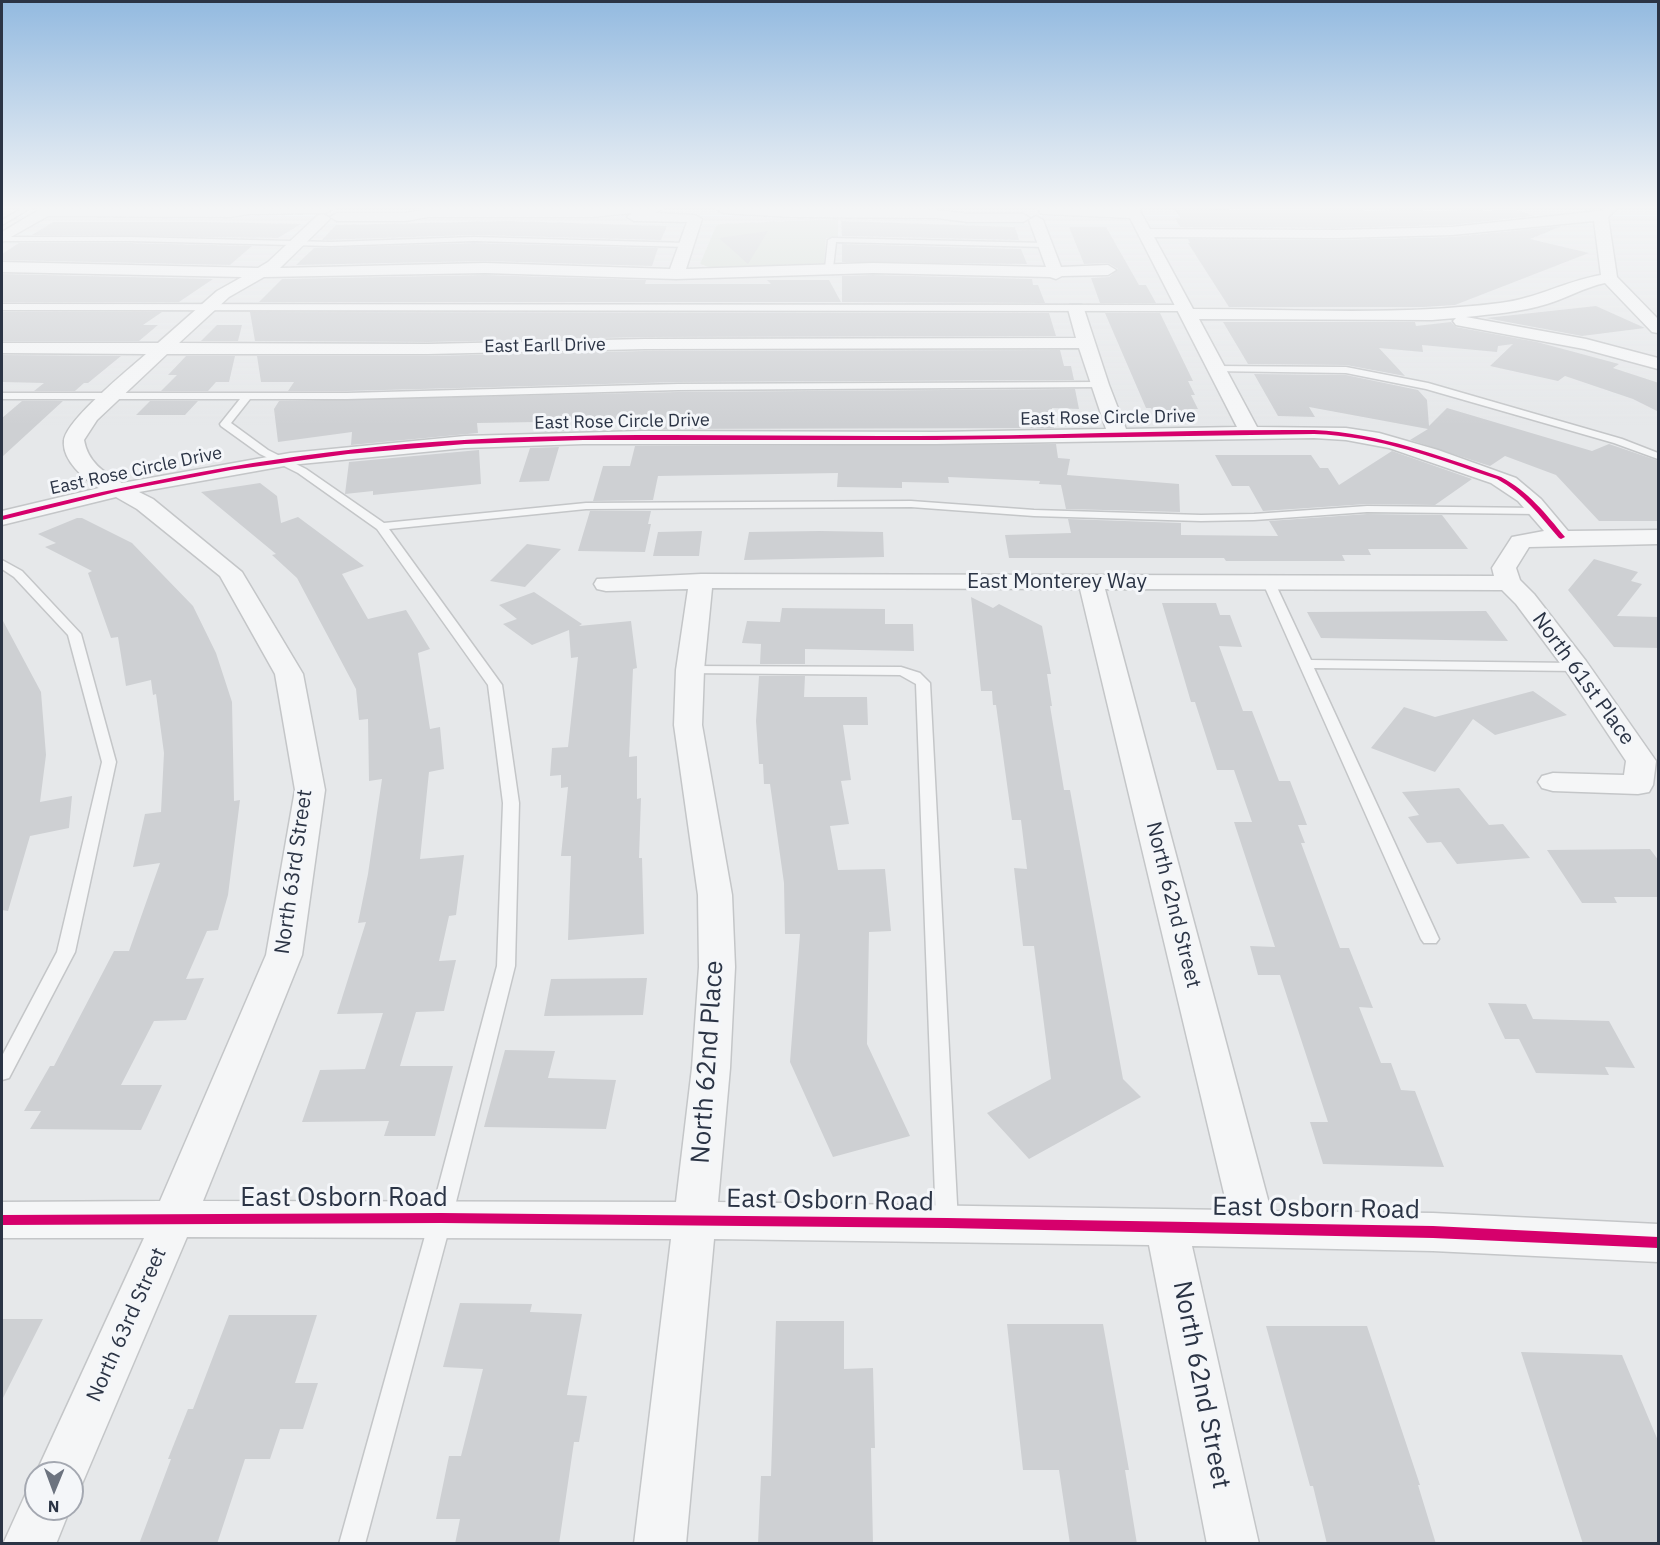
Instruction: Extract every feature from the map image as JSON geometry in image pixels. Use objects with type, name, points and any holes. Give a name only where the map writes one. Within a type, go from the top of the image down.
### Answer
[{"type":"street","name":"North 63rd Street","points":[[66,1461],[174,1220],[284,955],[309,790],[289,674],[230,572],[145,504],[99,479],[76,454],[74,440],[79,429],[162,348],[223,294],[247,281]]},
{"type":"street","points":[[1170,281],[1250,433]]},
{"type":"street","points":[[1185,311],[1432,315],[1502,308],[1542,300],[1592,281]]},
{"type":"street","points":[[1613,281],[1659,328]]},
{"type":"street","points":[[1076,309],[1099,385],[1118,434]]},
{"type":"street","points":[[1432,315],[1586,344],[1659,364]]},
{"type":"street","name":"East Earll Drive","points":[[2,348],[428,349],[645,344],[1088,343]]},
{"type":"street","name":"East Rose Circle Drive","points":[[2,519],[73,499],[236,467],[379,449],[464,442],[608,437],[940,438],[1250,433],[1358,435],[1391,442],[1500,478],[1515,485],[1561,537]]},
{"type":"street","points":[[1508,583],[1504,568],[1520,542],[1536,538],[1561,537],[1659,537]]},
{"type":"street","name":"East Monterey Way","points":[[606,584],[701,581],[1508,583]]},
{"type":"street","name":"North 62nd Place","points":[[660,1544],[696,1221],[711,1068],[717,967],[715,895],[688,725],[690,670],[701,581]]},
{"type":"street","name":"North 62nd Street","points":[[1091,582],[1254,1229]]},
{"type":"street","name":"North 61st Place","points":[[1508,583],[1525,599],[1576,667],[1641,761],[1638,785],[1553,782]]},
{"type":"street","name":"East Osborn Road","points":[[2,1220],[441,1218],[947,1223],[1433,1232],[1659,1243]]},
{"type":"street","name":"North 62nd Street","points":[[1167,1228],[1233,1544]]},
{"type":"street","points":[[29,1544],[40,1521]]},
{"type":"lane","points":[[2,307],[1185,311]]},
{"type":"lane","points":[[1216,369],[1346,370],[1428,386],[1618,441],[1659,456]]},
{"type":"lane","points":[[2,396],[347,396],[678,387],[1099,385]]},
{"type":"lane","points":[[247,396],[225,424],[264,452],[283,461],[371,518],[381,527],[495,685],[511,803],[506,966],[441,1218],[352,1544]]},
{"type":"lane","points":[[381,527],[585,506],[911,504],[1034,513],[1201,518],[1254,517],[1367,509],[1538,511]]},
{"type":"lane","points":[[2,564],[18,574],[74,634],[109,762],[66,952],[2,1073]]},
{"type":"lane","points":[[1269,583],[1430,939]]},
{"type":"lane","points":[[1305,664],[1576,667]]},
{"type":"lane","points":[[690,670],[901,671],[915,676],[923,683],[947,1223]]},
{"type":"building","points":[[2,281],[210,281],[179,302],[2,302]]},
{"type":"building","points":[[280,281],[646,281],[645,284],[771,284],[768,281],[830,281],[841,302],[259,302]]},
{"type":"building","points":[[842,281],[1032,281],[1033,285],[1038,285],[1045,303],[842,302]]},
{"type":"building","points":[[1092,281],[1137,281],[1139,285],[1146,285],[1156,303],[1100,303]]},
{"type":"building","points":[[1212,281],[1517,281],[1455,305],[1229,307]]},
{"type":"building","points":[[1596,306],[1645,328],[1582,336],[1486,318]]},
{"type":"building","points":[[2,312],[162,312],[143,325],[158,325],[139,341],[2,341]]},
{"type":"building","points":[[250,312],[1049,313],[1056,336],[645,337],[428,342],[255,341]]},
{"type":"building","points":[[1105,313],[1160,313],[1193,381],[1188,381],[1195,395],[1191,395],[1198,409],[1184,409],[1190,420],[1157,420],[1151,408],[1146,408]]},
{"type":"building","points":[[1223,322],[1415,322],[1416,326],[1451,322],[1456,327],[1537,342],[1619,364],[1613,368],[1659,383],[1659,412],[1633,399],[1565,376],[1558,381],[1490,366],[1513,344],[1498,346],[1497,352],[1422,345],[1423,352],[1379,348],[1405,376],[1346,365],[1248,364]]},
{"type":"building","points":[[217,325],[242,325],[238,341],[201,341]]},
{"type":"building","points":[[1060,350],[1064,366],[1071,366],[1074,380],[678,382],[347,391],[288,391],[294,382],[261,382],[257,356],[428,356],[645,351]]},
{"type":"building","points":[[2,355],[121,356],[75,391],[34,391],[44,383],[2,382]]},
{"type":"building","points":[[186,356],[235,356],[229,382],[216,382],[208,391],[161,391],[177,375],[168,375]]},
{"type":"building","points":[[1254,374],[1346,375],[1418,390],[1427,400],[1429,426],[1447,408],[1592,451],[1609,444],[1659,461],[1659,521],[1599,521],[1556,475],[1505,456],[1490,466],[1410,440],[1428,429],[1309,407],[1315,417],[1278,416]]},
{"type":"building","points":[[1075,389],[1079,409],[1052,408],[1054,428],[639,429],[642,419],[568,420],[564,431],[535,432],[538,422],[477,423],[478,433],[351,445],[352,432],[278,442],[274,409],[279,401],[678,392]]},
{"type":"building","points":[[22,401],[63,401],[2,457],[2,418]]},
{"type":"building","points":[[150,401],[198,401],[185,415],[136,415]]},
{"type":"building","points":[[1056,444],[1058,458],[1070,459],[1067,475],[1179,484],[1180,512],[1066,509],[1061,485],[1039,484],[1040,481],[948,477],[949,483],[902,482],[902,488],[837,487],[838,473],[658,476],[653,500],[593,501],[603,466],[630,466],[635,446]]},
{"type":"building","points":[[559,447],[549,481],[519,482],[530,448]]},
{"type":"building","points":[[479,450],[481,484],[373,495],[373,491],[345,494],[349,462]]},
{"type":"building","points":[[1392,451],[1472,479],[1435,505],[1367,504],[1263,511],[1249,486],[1232,486],[1215,455],[1311,455],[1320,468],[1328,468],[1339,485]]},
{"type":"building","points":[[260,483],[277,496],[281,523],[298,517],[364,566],[342,574],[368,619],[406,610],[430,649],[418,653],[430,729],[440,727],[444,769],[429,772],[420,859],[464,855],[456,915],[449,916],[439,961],[456,960],[444,1011],[416,1012],[400,1066],[453,1066],[435,1136],[384,1136],[389,1121],[302,1122],[320,1070],[365,1069],[383,1013],[337,1014],[366,922],[358,923],[368,874],[382,779],[369,781],[368,719],[359,720],[356,689],[297,578],[272,555],[276,554],[201,492]]},
{"type":"building","points":[[590,511],[651,511],[648,524],[651,524],[645,552],[578,551]]},
{"type":"building","points":[[1367,514],[1442,515],[1468,549],[1368,549],[1371,555],[1342,555],[1345,561],[1226,561],[1224,558],[1009,558],[1005,535],[1071,533],[1068,519],[1181,523],[1181,535],[1278,536],[1269,521]]},
{"type":"building","points":[[82,518],[132,543],[193,606],[216,653],[232,702],[234,801],[240,800],[228,895],[218,930],[207,931],[186,979],[204,978],[186,1020],[154,1021],[121,1085],[162,1085],[141,1130],[30,1129],[41,1111],[24,1111],[50,1066],[54,1066],[114,951],[129,951],[160,863],[133,867],[145,814],[161,812],[164,753],[156,694],[153,695],[151,680],[126,686],[118,637],[111,638],[88,573],[92,571],[45,547],[56,543],[38,534]]},
{"type":"building","points":[[702,531],[699,556],[653,556],[658,532]]},
{"type":"building","points":[[749,532],[883,532],[884,557],[744,560]]},
{"type":"building","points":[[527,544],[561,549],[525,587],[490,581]]},
{"type":"building","points":[[1594,559],[1638,572],[1631,581],[1642,584],[1617,616],[1659,617],[1659,648],[1614,647],[1568,590]]},
{"type":"building","points":[[534,592],[582,624],[579,626],[631,621],[637,668],[633,669],[629,757],[637,756],[637,799],[641,798],[639,858],[642,858],[644,934],[568,940],[571,856],[561,856],[568,787],[561,788],[561,775],[550,776],[552,748],[568,747],[578,657],[571,658],[569,630],[532,645],[503,624],[517,619],[499,605]]},
{"type":"building","points":[[971,597],[993,608],[999,604],[1042,626],[1051,674],[1047,674],[1052,706],[1050,706],[1064,790],[1070,790],[1123,1079],[1141,1097],[1029,1159],[987,1113],[1051,1079],[1034,946],[1023,946],[1014,868],[1027,869],[1021,820],[1012,820],[996,705],[993,705],[992,691],[981,691]]},
{"type":"building","points":[[1162,603],[1216,603],[1220,615],[1230,615],[1242,647],[1219,646],[1243,711],[1252,711],[1279,781],[1290,781],[1307,825],[1298,825],[1305,843],[1301,843],[1340,948],[1349,948],[1373,1008],[1359,1007],[1381,1063],[1391,1063],[1401,1090],[1415,1091],[1444,1167],[1323,1164],[1310,1122],[1328,1122],[1280,975],[1258,975],[1250,946],[1275,947],[1234,822],[1252,822],[1234,770],[1217,770],[1195,702],[1191,702]]},
{"type":"building","points":[[782,608],[885,609],[885,624],[913,624],[914,651],[805,649],[805,664],[760,664],[761,644],[742,643],[747,621],[780,622]]},
{"type":"building","points":[[1486,611],[1508,641],[1321,638],[1307,612]]},
{"type":"building","points":[[2,619],[41,692],[46,755],[40,802],[72,796],[69,828],[30,836],[8,911],[2,910]]},
{"type":"building","points":[[759,676],[805,676],[804,697],[867,697],[868,725],[843,725],[851,780],[841,781],[849,824],[830,826],[838,870],[885,869],[891,931],[869,932],[867,1044],[910,1136],[833,1157],[790,1062],[800,934],[785,934],[784,883],[770,784],[764,784],[763,764],[759,764],[756,721]]},
{"type":"building","points":[[1533,691],[1567,715],[1495,735],[1473,719],[1435,772],[1371,748],[1404,707],[1435,717]]},
{"type":"building","points":[[1459,788],[1489,825],[1503,824],[1530,858],[1457,864],[1441,842],[1427,843],[1408,817],[1419,815],[1402,792]]},
{"type":"building","points":[[1650,849],[1659,861],[1659,897],[1614,897],[1617,903],[1582,903],[1547,850]]},
{"type":"building","points":[[647,978],[643,1015],[544,1016],[551,979]]},
{"type":"building","points":[[1488,1003],[1526,1004],[1533,1019],[1609,1021],[1635,1068],[1605,1067],[1609,1075],[1536,1073],[1519,1039],[1505,1039]]},
{"type":"building","points":[[505,1050],[555,1051],[548,1078],[616,1080],[606,1129],[484,1127]]},
{"type":"building","points":[[460,1303],[532,1304],[530,1312],[582,1314],[567,1395],[587,1396],[579,1442],[574,1442],[559,1544],[455,1544],[460,1519],[436,1519],[449,1456],[461,1456],[483,1369],[443,1367]]},
{"type":"building","points":[[229,1315],[317,1315],[295,1383],[318,1383],[303,1429],[280,1429],[270,1459],[245,1459],[217,1544],[139,1544],[171,1459],[168,1459],[188,1409],[193,1409]]},
{"type":"building","points":[[2,1319],[43,1319],[2,1400]]},
{"type":"building","points":[[776,1321],[844,1321],[844,1369],[873,1368],[875,1448],[871,1448],[873,1544],[758,1544],[761,1476],[771,1476]]},
{"type":"building","points":[[1007,1324],[1103,1324],[1129,1470],[1125,1470],[1137,1544],[1070,1544],[1059,1470],[1023,1470]]},
{"type":"building","points":[[1266,1326],[1367,1326],[1420,1485],[1418,1485],[1436,1544],[1327,1544],[1313,1486],[1310,1486]]},
{"type":"building","points":[[1521,1352],[1622,1355],[1659,1443],[1659,1544],[1583,1544]]},
{"type":"cycle path","points":[[2,518],[116,490],[231,468],[348,452],[465,442],[583,438],[936,438],[1314,432],[1379,439],[1431,454],[1499,478],[1525,496],[1561,537]]},
{"type":"cycle path","points":[[2,1220],[441,1218],[947,1223],[1433,1232],[1658,1243]]}]
